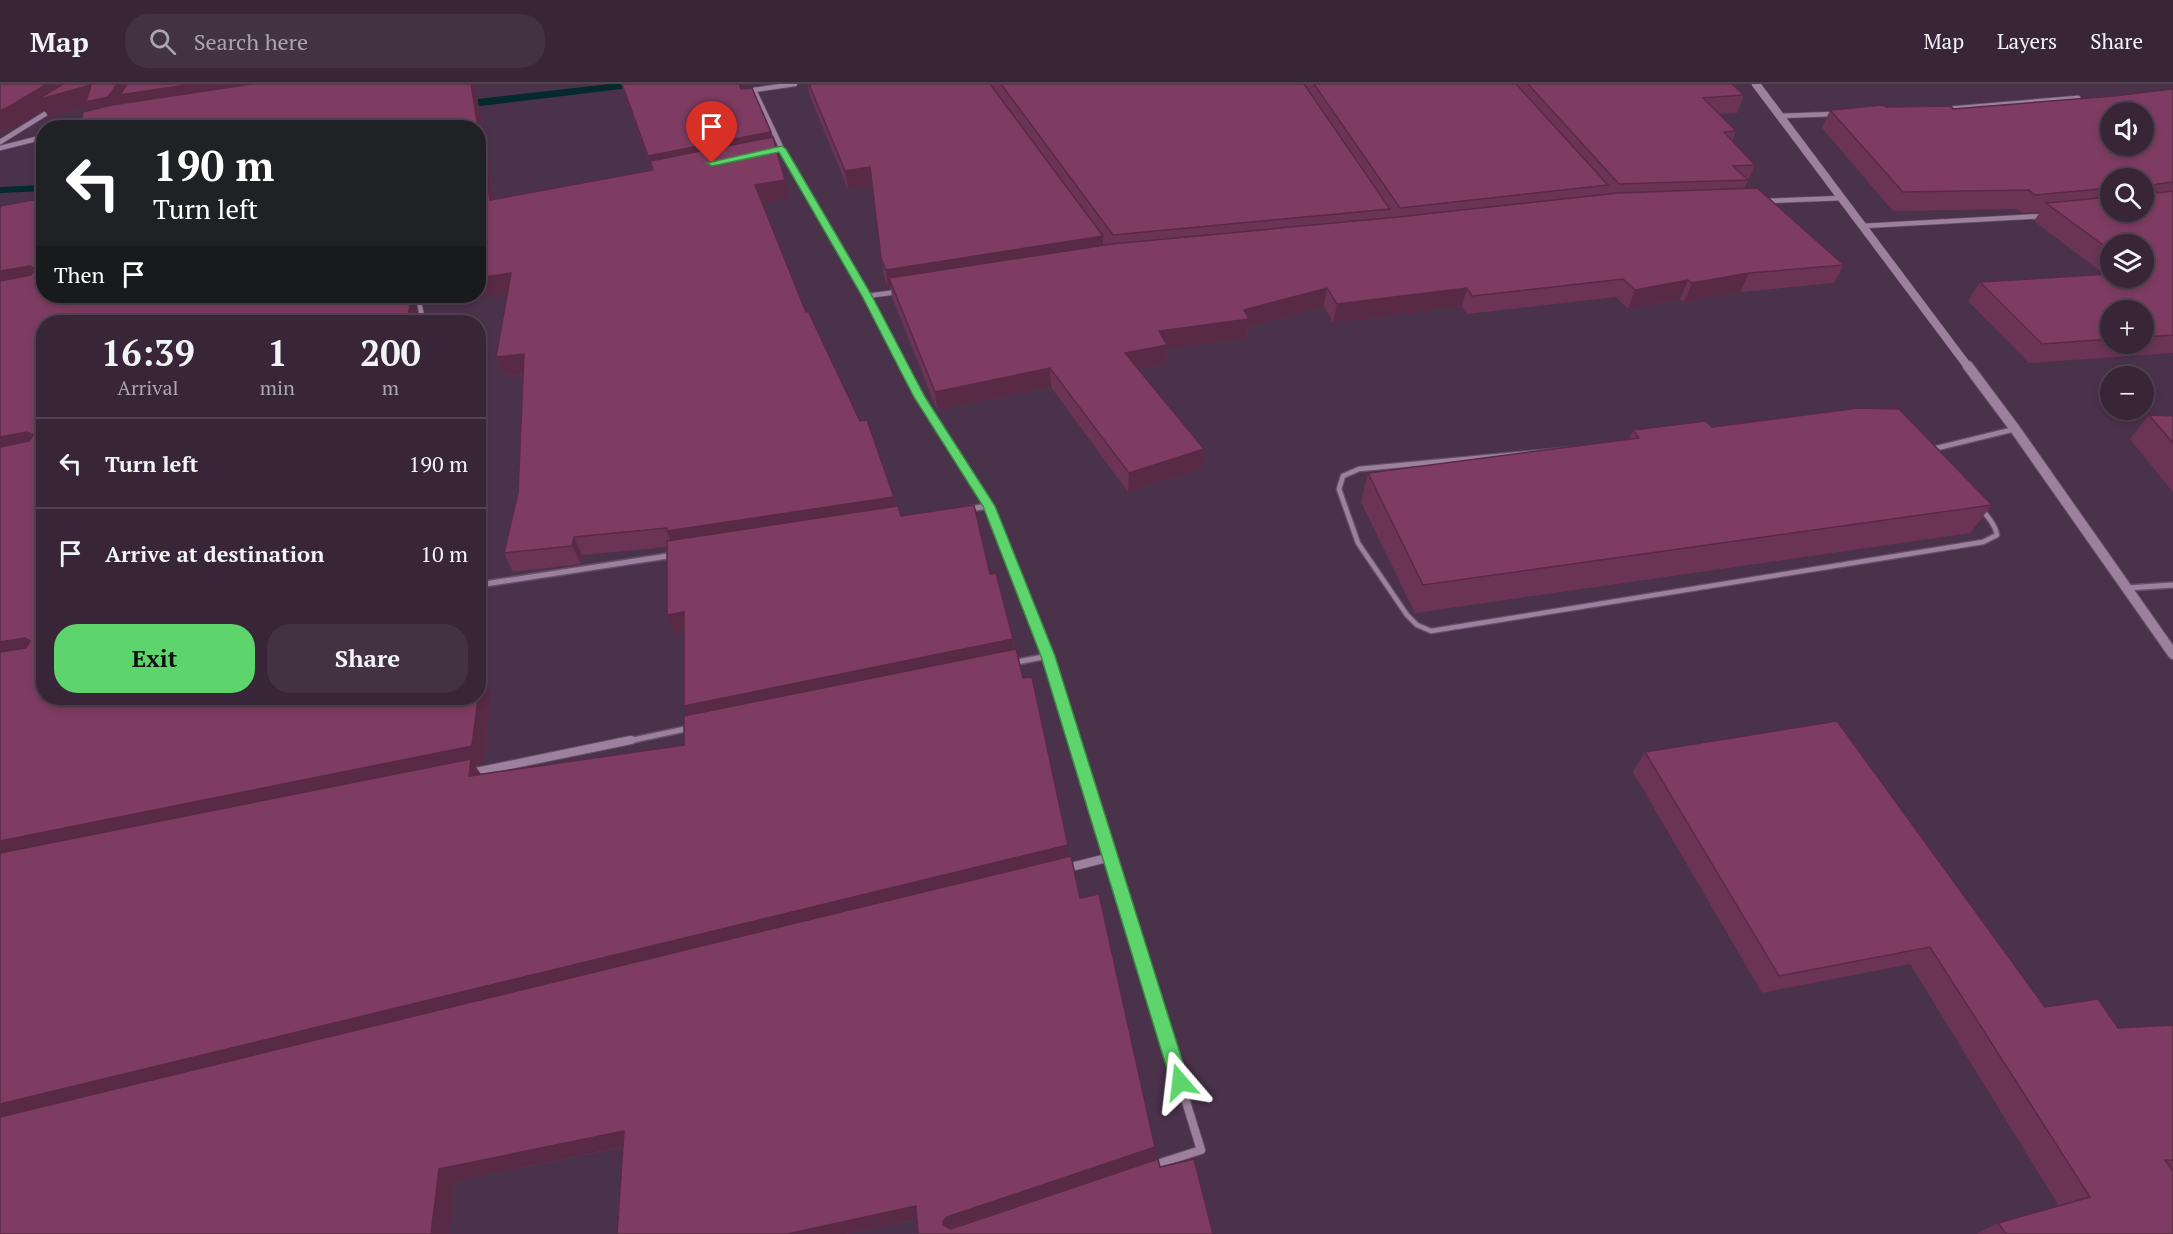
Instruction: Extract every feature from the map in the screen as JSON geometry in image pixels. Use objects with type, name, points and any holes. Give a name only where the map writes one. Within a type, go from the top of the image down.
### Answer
[{"type":"street","points":[[795,84],[754,90],[782,149],[867,296],[920,397],[989,506],[1048,656],[1201,1150],[1144,1169]]},
{"type":"street","points":[[1756,84],[1778,116],[1844,198],[2015,429],[2173,654]]},
{"type":"street","points":[[1936,110],[2078,98]]},
{"type":"street","points":[[0,142],[60,105]]},
{"type":"street","points":[[1778,116],[1845,114]]},
{"type":"street","points":[[0,148],[36,139]]},
{"type":"street","points":[[758,154],[782,149]]},
{"type":"street","points":[[1762,201],[1844,198]]},
{"type":"street","points":[[1863,226],[2055,215]]},
{"type":"street","points":[[867,296],[901,292]]},
{"type":"street","points":[[966,509],[989,506]]},
{"type":"street","points":[[486,584],[687,552]]},
{"type":"street","points":[[2127,588],[2173,585]]},
{"type":"street","points":[[1001,665],[1048,656]]},
{"type":"street","points":[[466,774],[699,727]]},
{"type":"street","points":[[1053,871],[1111,857]]},
{"type":"lane","points":[[1930,450],[1996,528],[1997,535],[1993,539],[1431,631],[1417,625],[1407,615],[1358,543],[1339,489],[1343,476],[1359,469],[1848,424],[1874,424],[1892,428],[1912,437],[1930,450],[2015,429]]},
{"type":"building","points":[[0,84],[47,84],[0,110]]},
{"type":"building","points":[[63,84],[117,84],[108,97],[86,102],[91,85],[37,100]]},
{"type":"building","points":[[127,84],[192,84],[120,95]]},
{"type":"building","points":[[251,84],[471,84],[477,120],[81,120],[83,112],[112,105]]},
{"type":"building","points":[[622,84],[739,84],[741,89],[752,88],[771,132],[648,156]]},
{"type":"building","points":[[809,84],[990,84],[1103,236],[886,270],[881,258],[870,167],[845,171]]},
{"type":"building","points":[[1001,84],[1304,84],[1390,209],[1113,235]]},
{"type":"building","points":[[1314,84],[1516,84],[1608,185],[1400,208]]},
{"type":"building","points":[[1528,84],[1732,84],[1744,95],[1703,98],[1736,131],[1724,132],[1755,165],[1733,166],[1748,180],[1619,184]]},
{"type":"building","points":[[2172,89],[2173,182],[2154,186],[2154,168],[2100,168],[2100,189],[2035,195],[2029,190],[1903,192],[1830,110],[1883,105],[1886,107],[1951,106],[1953,109]]},
{"type":"building","points":[[773,137],[785,180],[755,185],[806,312],[808,311],[860,421],[867,420],[894,497],[667,531],[667,528],[574,537],[572,546],[504,553],[518,493],[524,354],[496,357],[511,273],[486,277],[486,194],[489,193],[490,200],[653,170],[650,161]]},
{"type":"building","points":[[1757,188],[1844,265],[1749,273],[1692,283],[1688,280],[1635,290],[1623,279],[1472,296],[1467,288],[1337,304],[1327,288],[1244,310],[1249,319],[1159,331],[1167,345],[1125,353],[1204,449],[1129,473],[1050,368],[935,392],[889,278],[1112,244],[1398,217],[1618,193]]},
{"type":"building","points":[[2154,191],[2158,193],[2173,191],[2173,335],[2154,336],[2154,300],[2100,300],[2100,340],[2042,344],[1980,282],[2100,275],[2100,288],[2154,288],[2154,234],[2100,234],[2100,243],[2046,203],[2100,198],[2100,222],[2154,222]]},
{"type":"building","points":[[36,199],[36,303],[410,303],[410,305],[408,315],[36,315],[36,705],[477,705],[472,746],[0,841],[0,652],[26,648],[30,641],[25,638],[0,642],[0,447],[29,441],[33,435],[27,432],[0,437],[0,281],[31,275],[35,269],[30,266],[0,271],[0,206]]},
{"type":"building","points":[[1859,408],[1899,409],[1992,505],[1423,585],[1368,473],[1639,438],[1633,430],[1706,421],[1712,427]]},
{"type":"building","points":[[2154,415],[2173,416],[2173,443],[2153,420]]},
{"type":"building","points":[[974,505],[990,574],[996,573],[1013,639],[684,706],[684,612],[667,615],[667,541],[898,506],[901,516]]},
{"type":"building","points":[[1016,649],[1023,678],[1032,677],[1068,845],[0,1104],[0,853],[471,759],[469,776],[684,745],[684,716]]},
{"type":"building","points":[[1837,721],[2045,1007],[2098,999],[2118,1028],[2173,1025],[2173,1160],[2165,1160],[2173,1171],[2173,1234],[2006,1234],[1998,1223],[2090,1197],[1930,947],[1779,976],[1645,752]]},
{"type":"building","points":[[1071,856],[1080,898],[1099,894],[1155,1147],[947,1217],[943,1225],[951,1229],[1158,1159],[1160,1167],[1194,1159],[1213,1234],[918,1234],[916,1206],[787,1234],[617,1234],[624,1131],[439,1169],[431,1234],[0,1234],[0,1117]]},
{"type":"waterway","points":[[456,106],[637,84]]},
{"type":"waterway","points":[[0,190],[36,188]]},
{"type":"route","points":[[712,163],[782,149],[867,296],[920,397],[989,506],[1048,656],[1180,1082]]}]
